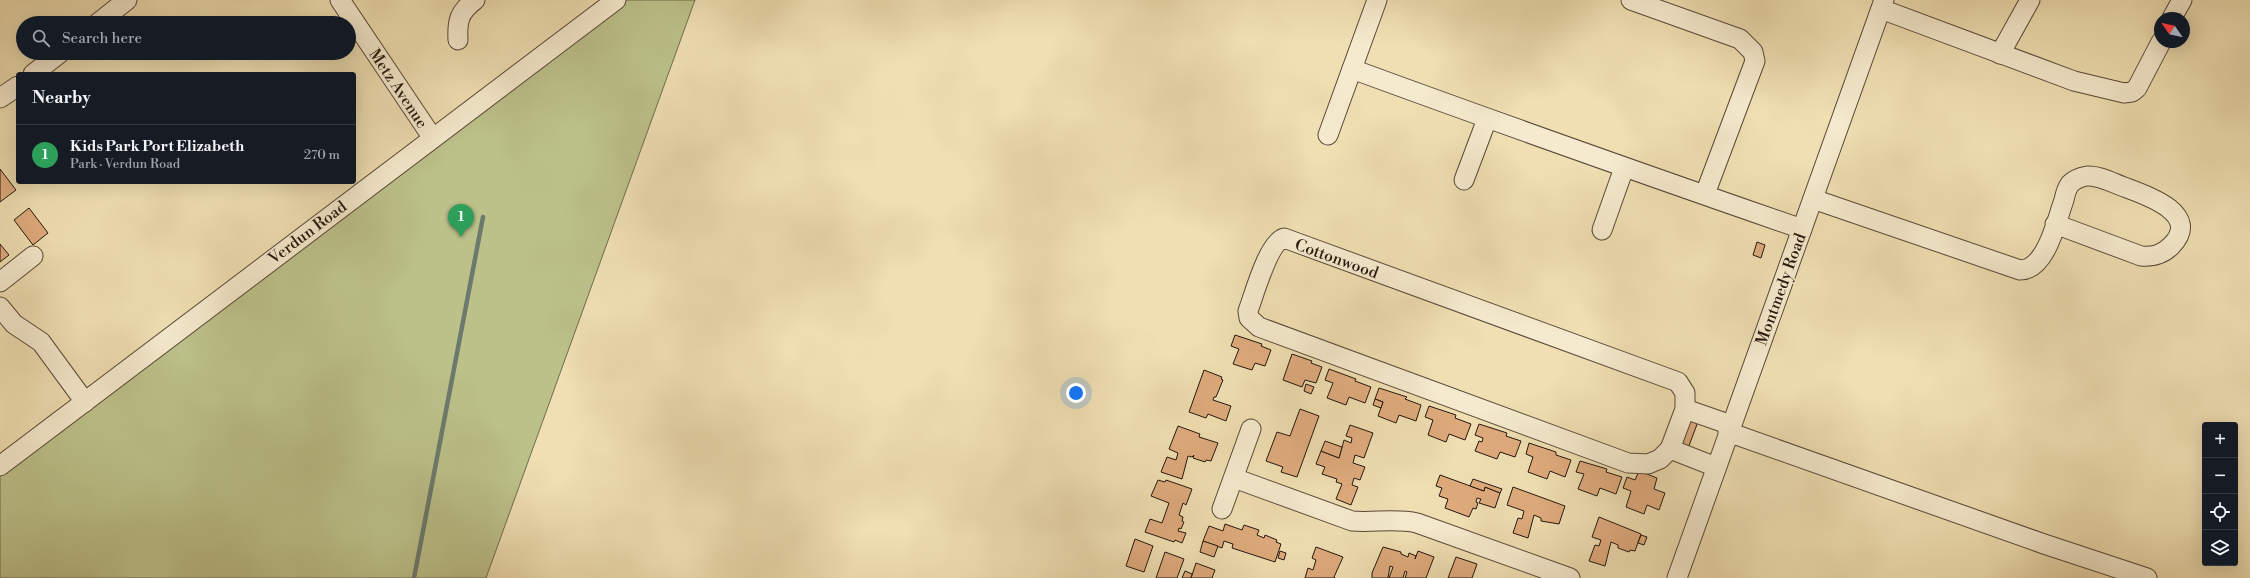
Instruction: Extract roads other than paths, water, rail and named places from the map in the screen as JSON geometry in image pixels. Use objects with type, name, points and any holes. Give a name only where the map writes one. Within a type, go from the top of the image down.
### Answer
[{"type":"street","points":[[107,16],[128,0]]},
{"type":"street","name":"Metz Avenue","points":[[340,0],[351,16]]},
{"type":"street","points":[[458,40],[458,17],[462,11],[475,0]]},
{"type":"street","name":"Verdun Road","points":[[0,466],[432,137],[616,0]]},
{"type":"street","points":[[1328,134],[1377,0]]},
{"type":"street","points":[[1631,0],[1740,39],[1753,52],[1755,62],[1705,194]]},
{"type":"street","points":[[2000,54],[2030,0]]},
{"type":"street","points":[[2175,12],[2182,0]]},
{"type":"street","points":[[1883,5],[2000,54],[2074,81],[2128,93],[2137,88],[2158,48]]},
{"type":"street","name":"Montmedy Road","points":[[1677,578],[1729,428],[1883,5]]},
{"type":"street","name":"Metz Avenue","points":[[356,24],[432,137]]},
{"type":"street","points":[[36,72],[51,60]]},
{"type":"street","points":[[1352,69],[1624,168],[1705,194],[1802,229]]},
{"type":"street","points":[[0,98],[16,87]]},
{"type":"street","points":[[1464,180],[1487,119]]},
{"type":"street","points":[[1602,230],[1624,168]]},
{"type":"street","points":[[1813,199],[2020,270],[2032,268],[2037,264],[2047,245],[2070,184],[2081,178],[2091,176],[2160,200],[2173,211],[2180,226],[2178,237],[2169,247],[2158,255],[2141,256],[2055,224]]},
{"type":"street","name":"Cottonwood","points":[[1284,238],[1672,379],[1678,382],[1685,393],[1685,409],[1670,450],[1660,459],[1648,464],[1628,463],[1260,327],[1249,318],[1248,312],[1271,252],[1277,242],[1284,238]]},
{"type":"street","points":[[0,282],[33,256]]},
{"type":"street","points":[[0,307],[14,324],[41,342],[85,402]]},
{"type":"street","points":[[1685,409],[1729,428],[2044,544],[2147,578]]},
{"type":"street","points":[[1222,509],[1250,429]]},
{"type":"street","points":[[1670,450],[1716,466]]},
{"type":"street","points":[[1234,478],[1352,521],[1365,522],[1400,519],[1418,522],[1570,578]]},
{"type":"waterway","points":[[414,578],[483,217]]},
{"type":"place","name":"Kids Park Port Elizabeth","points":[[461,237]]}]
